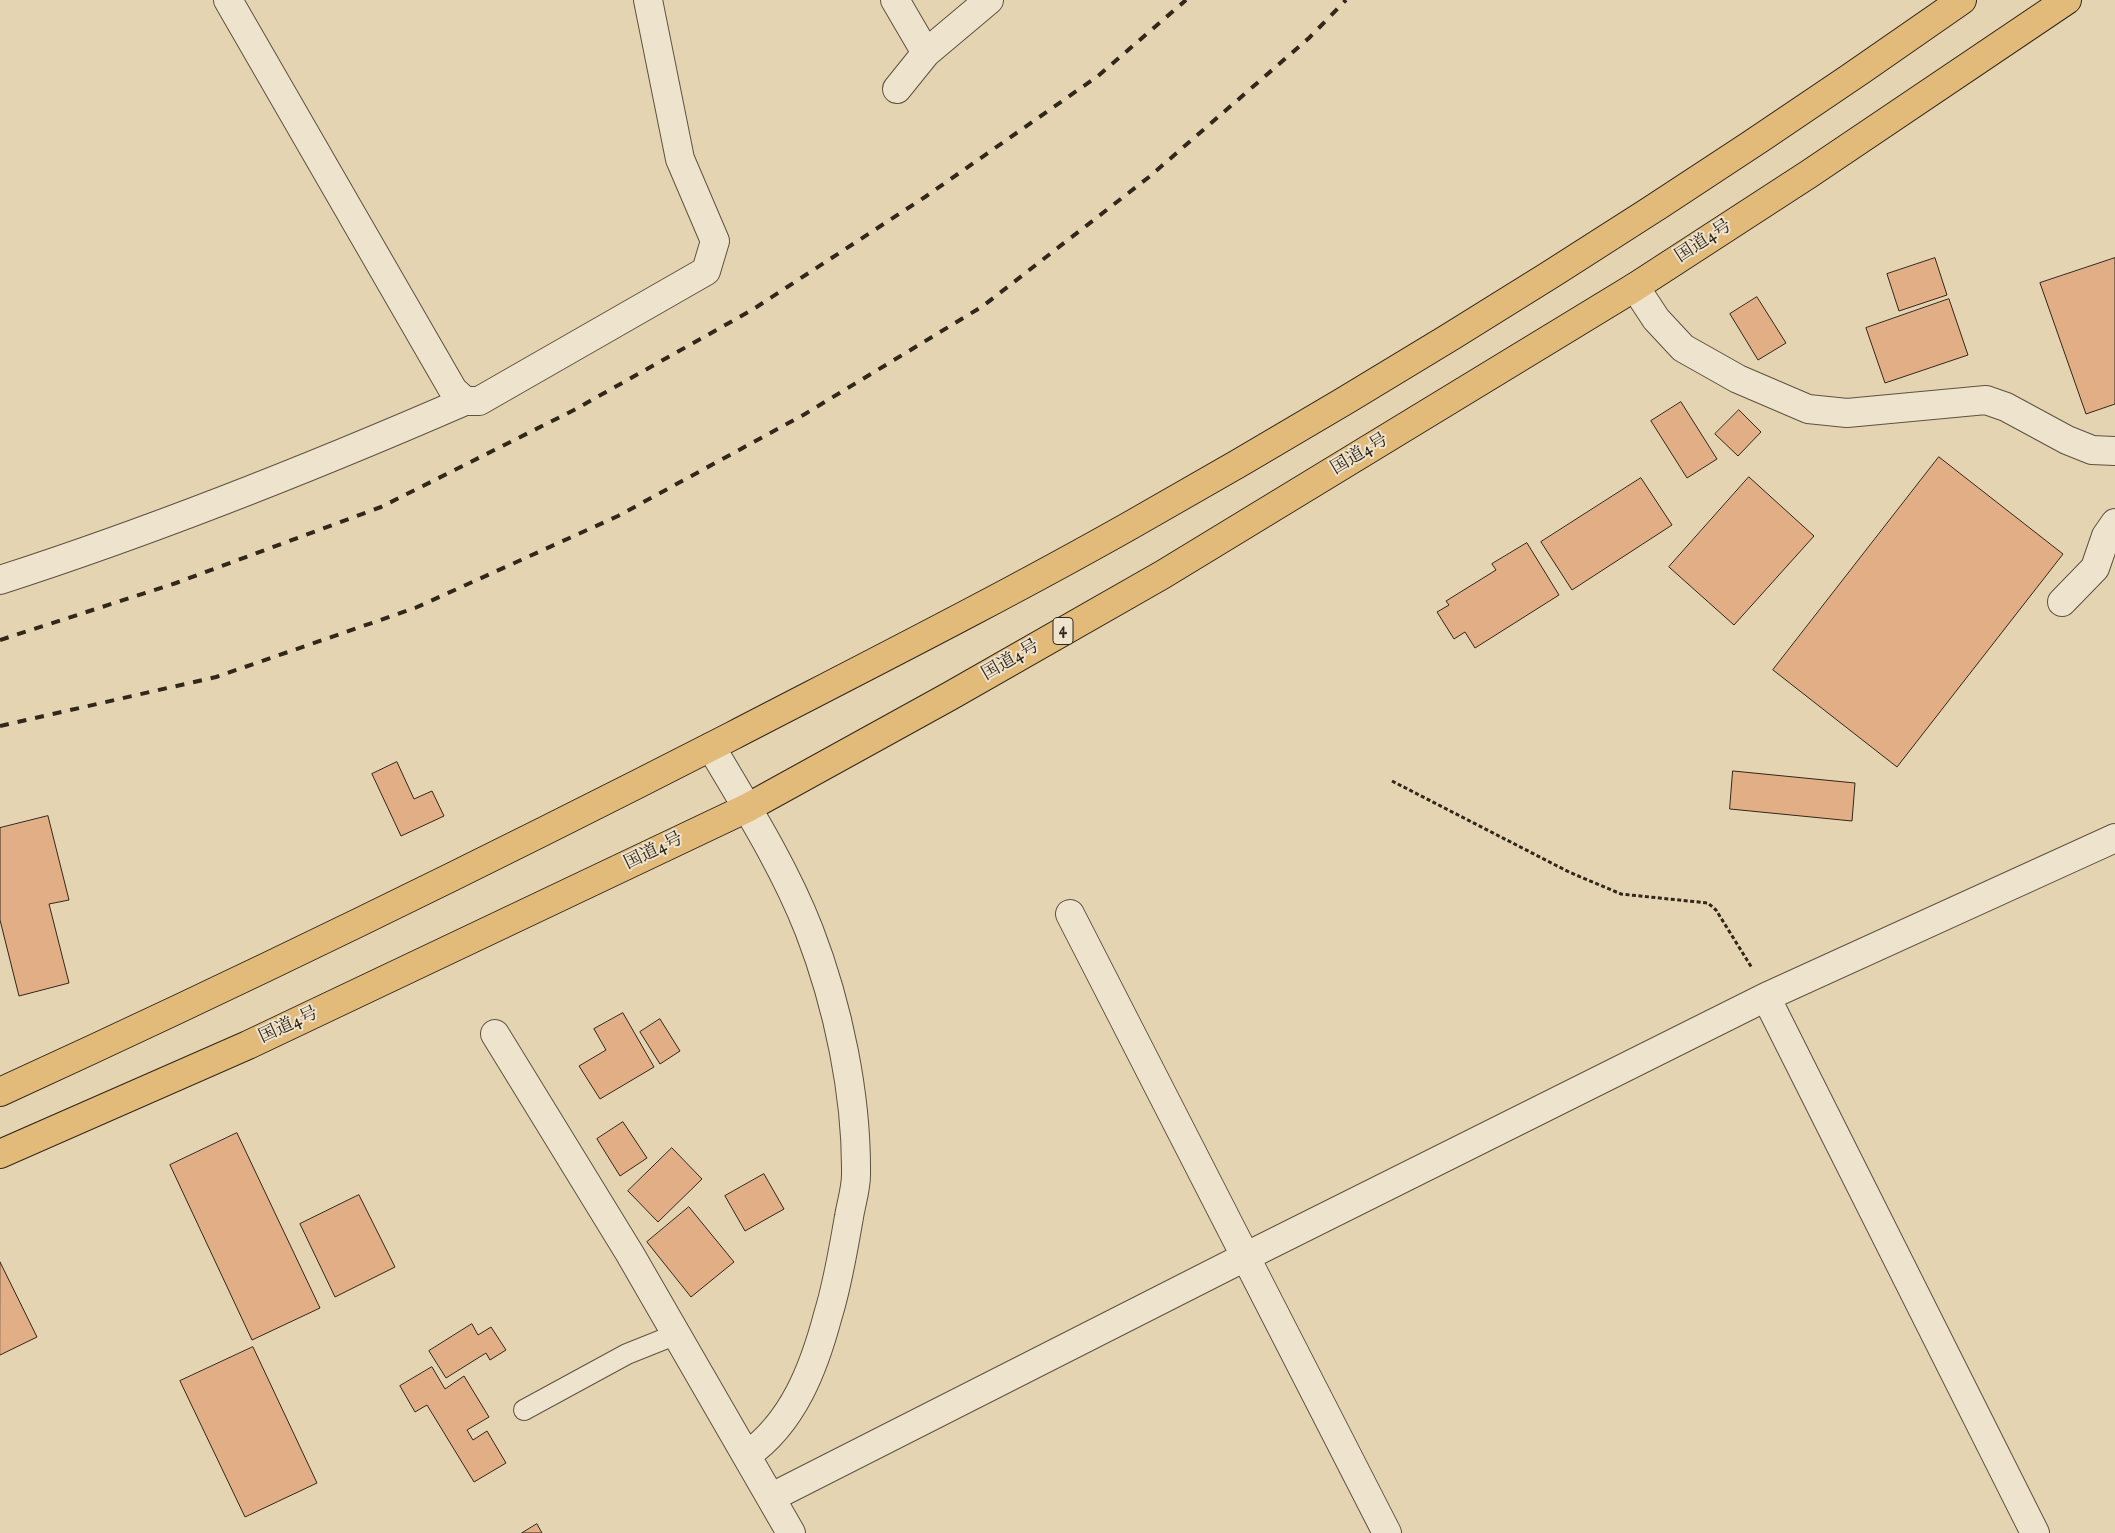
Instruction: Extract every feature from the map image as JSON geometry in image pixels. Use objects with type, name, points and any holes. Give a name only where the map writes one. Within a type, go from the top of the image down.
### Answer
[{"type":"highway","points":[[0,1092],[427,891],[917,641],[1130,525],[1402,366],[1605,240],[1962,0]]},
{"type":"highway","name":"国道4号","points":[[0,1154],[248,1045],[747,808],[950,696],[1162,575],[1635,287],[1809,174],[2067,0]]},
{"type":"street","points":[[228,0],[453,390],[465,401]]},
{"type":"street","points":[[0,580],[112,542],[367,443],[465,401],[479,401],[706,271],[716,241],[680,159],[648,0]]},
{"type":"street","points":[[895,0],[926,53]]},
{"type":"street","points":[[897,89],[926,53],[989,0]]},
{"type":"street","points":[[1635,287],[1656,319],[1683,348],[1738,379],[1808,409],[1847,413],[1986,400],[2006,406],[2067,440],[2092,450],[2115,451]]},
{"type":"street","points":[[2062,602],[2095,568],[2106,536],[2115,523]]},
{"type":"street","points":[[710,747],[775,858],[809,930],[833,1008],[852,1101],[856,1177],[838,1280],[815,1362],[780,1426],[765,1443],[747,1455]]},
{"type":"street","points":[[772,1497],[1766,997],[2115,838]]},
{"type":"street","points":[[1070,914],[1387,1533]]},
{"type":"street","points":[[1766,997],[2035,1533]]},
{"type":"street","points":[[495,1034],[677,1334],[791,1533]]},
{"type":"lane","points":[[524,1410],[626,1354],[677,1334]]},
{"type":"path","points":[[1392,781],[1569,872],[1621,894],[1708,903],[1716,910],[1745,955],[1766,997]]},
{"type":"building","points":[[1935,258],[1947,295],[1899,311],[1887,274]]},
{"type":"building","points":[[2115,258],[2115,404],[2086,414],[2040,283]]},
{"type":"building","points":[[1757,297],[1786,343],[1758,360],[1730,314]]},
{"type":"building","points":[[1949,299],[1968,355],[1885,383],[1866,328]]},
{"type":"building","points":[[1681,402],[1717,459],[1687,478],[1651,421]]},
{"type":"building","points":[[1739,410],[1761,432],[1738,456],[1715,434]]},
{"type":"building","points":[[1939,457],[2063,554],[1897,767],[1773,670]]},
{"type":"building","points":[[1749,477],[1814,536],[1734,625],[1669,567]]},
{"type":"building","points":[[1641,478],[1672,525],[1572,590],[1541,542]]},
{"type":"building","points":[[1527,543],[1559,595],[1475,648],[1465,632],[1454,639],[1437,612],[1449,605],[1446,601],[1496,570],[1492,564]]},
{"type":"building","points":[[397,762],[414,799],[432,791],[444,816],[401,836],[372,774]]},
{"type":"building","points":[[1733,771],[1855,783],[1852,821],[1730,809]]},
{"type":"building","points":[[48,816],[69,900],[49,904],[69,983],[19,996],[0,920],[0,828]]},
{"type":"building","points":[[623,1013],[654,1067],[600,1099],[579,1066],[606,1050],[594,1029]]},
{"type":"building","points":[[660,1019],[680,1051],[660,1064],[640,1032]]},
{"type":"building","points":[[623,1122],[647,1158],[620,1176],[597,1139]]},
{"type":"building","points":[[237,1133],[320,1308],[252,1340],[170,1165]]},
{"type":"building","points":[[672,1148],[702,1179],[658,1222],[628,1191]]},
{"type":"building","points":[[764,1174],[784,1209],[745,1231],[725,1196]]},
{"type":"building","points":[[359,1195],[395,1267],[335,1297],[300,1224]]},
{"type":"building","points":[[689,1207],[734,1262],[691,1297],[647,1242]]},
{"type":"building","points":[[0,1262],[37,1337],[0,1355]]},
{"type":"building","points":[[472,1324],[478,1335],[491,1327],[506,1350],[490,1360],[486,1353],[446,1378],[429,1351]]},
{"type":"building","points":[[253,1347],[317,1483],[245,1517],[180,1381]]},
{"type":"building","points":[[432,1367],[445,1389],[464,1376],[489,1417],[467,1430],[473,1440],[487,1431],[506,1463],[474,1482],[427,1405],[415,1412],[400,1386]]},
{"type":"building","points":[[537,1524],[542,1533],[522,1533]]},
{"type":"railway","points":[[0,640],[176,583],[381,507],[574,410],[752,310],[925,197],[1098,76],[1186,0]]},
{"type":"railway","points":[[0,726],[216,677],[415,608],[618,516],[805,414],[983,306],[1149,177],[1309,38],[1346,0]]}]
